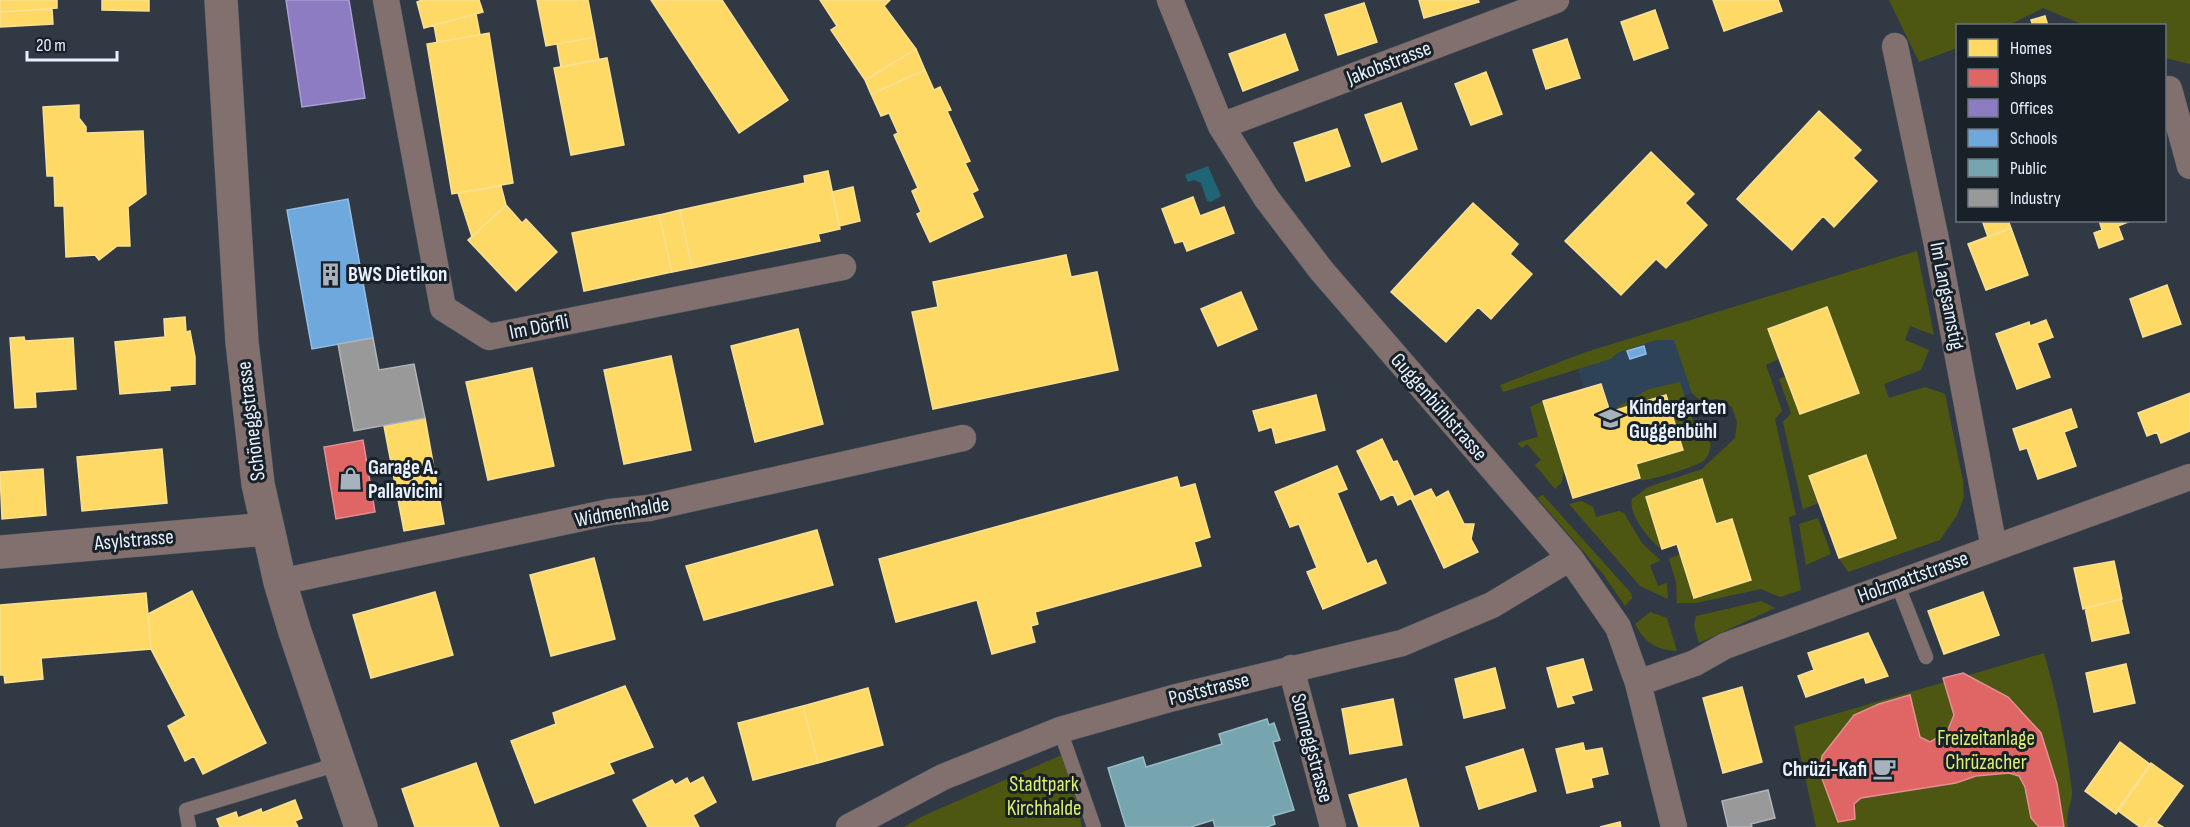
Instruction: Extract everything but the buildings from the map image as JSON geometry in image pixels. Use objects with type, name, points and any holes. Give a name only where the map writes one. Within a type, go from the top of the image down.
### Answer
[{"type":"street","name":"Schöneggstrasse","points":[[221,0],[246,389],[258,484],[280,582],[338,765],[361,827]]},
{"type":"street","name":"Im Dörfli","points":[[386,0],[443,308],[489,337],[843,267]]},
{"type":"street","name":"Guggenbühlstrasse","points":[[1170,0],[1221,126],[1267,199],[1321,270],[1570,558],[1618,627],[1638,683],[1674,827]]},
{"type":"street","name":"Jakobstrasse","points":[[1221,126],[1556,0]]},
{"type":"street","name":"Im Langsamstig","points":[[1895,46],[1936,240],[1994,548]]},
{"type":"street","points":[[2169,89],[2190,166]]},
{"type":"street","name":"Widmenhalde","points":[[280,582],[610,512],[649,508],[963,438]]},
{"type":"street","name":"Holzmattstrasse","points":[[1638,683],[1695,663],[1725,646],[2190,477]]},
{"type":"street","name":"Asylstrasse","points":[[0,552],[267,529]]},
{"type":"street","name":"Poststrasse","points":[[849,827],[944,777],[1060,730],[1291,668],[1402,643],[1492,605],[1570,558]]},
{"type":"street","name":"Sonneggstrasse","points":[[1291,668],[1333,827]]},
{"type":"lane","points":[[1897,583],[1926,657]]},
{"type":"lane","points":[[1060,730],[1094,827]]},
{"type":"lane","points":[[189,827],[186,810],[338,765]]},
{"type":"shaded area","points":[[1208,166],[1221,196],[1211,202],[1207,201],[1201,183],[1194,180],[1188,182],[1185,175]]},
{"type":"shaded area","name":"Kindergarten Guggenbühl","points":[[1726,316],[1743,376],[1668,401],[1679,437],[1608,459],[1616,486],[1585,494],[1577,466],[1564,470],[1543,401],[1584,389],[1576,362]]},
{"type":"green space","points":[[1889,0],[2190,0],[2190,64],[2166,58],[2166,24],[2082,24],[2043,8],[2011,24],[1956,24],[1956,48],[1919,62]]},
{"type":"green space","points":[[1917,251],[1934,335],[1910,326],[1905,340],[1929,350],[1921,370],[1884,384],[1889,398],[1925,387],[1945,394],[1963,481],[1964,497],[1957,515],[1940,540],[1848,572],[1839,558],[1819,503],[1803,509],[1783,422],[1791,413],[1779,379],[1786,376],[1800,414],[1859,392],[1827,307],[1769,329],[1779,359],[1766,365],[1782,411],[1775,419],[1796,515],[1789,517],[1801,590],[1780,597],[1761,589],[1696,603],[1677,603],[1676,582],[1669,559],[1680,554],[1694,598],[1751,579],[1732,519],[1662,549],[1646,534],[1633,512],[1632,499],[1648,487],[1702,469],[1735,438],[1737,422],[1732,407],[1718,399],[1700,400],[1692,393],[1674,340],[1656,340],[1617,353],[1611,359],[1503,392],[1500,385],[1586,352]]},
{"type":"green space","points":[[1680,382],[1693,421],[1711,444],[1708,454],[1702,462],[1690,467],[1641,480],[1636,464],[1683,449],[1668,401],[1618,410],[1617,407],[1649,389]]},
{"type":"green space","points":[[1543,401],[1564,470],[1562,482],[1555,489],[1535,465],[1541,460],[1527,444],[1522,448],[1517,443],[1538,437],[1530,407]]},
{"type":"green space","points":[[1543,495],[1631,593],[1632,598],[1625,606],[1603,574],[1537,498]]},
{"type":"green space","points":[[1581,501],[1593,507],[1596,517],[1619,511],[1624,513],[1642,543],[1659,559],[1660,561],[1650,565],[1658,586],[1667,583],[1668,599],[1640,586],[1569,504]]},
{"type":"green space","points":[[1818,518],[1831,554],[1806,565],[1799,524]]},
{"type":"green space","points":[[1761,601],[1775,608],[1699,643],[1694,625],[1696,616]]},
{"type":"green space","points":[[1650,612],[1667,618],[1677,651],[1663,649],[1652,644],[1639,631],[1635,624]]},
{"type":"green space","name":"Freizeitanlage Chrüzacher","points":[[2044,653],[2057,704],[2070,773],[2072,795],[2068,827],[1816,827],[1794,726]]},
{"type":"green space","name":"Stadtpark Kirchhalde","points":[[1066,753],[1082,827],[904,827],[923,816]]},
{"type":"place","name":"BWS Dietikon","points":[[330,274]]},
{"type":"place","name":"Kindergarten Guggenbühl","points":[[1611,419]]},
{"type":"place","name":"Garage A. Pallavicini","points":[[350,479]]},
{"type":"place","name":"Chrüzi-Kafi","points":[[1885,769]]}]
